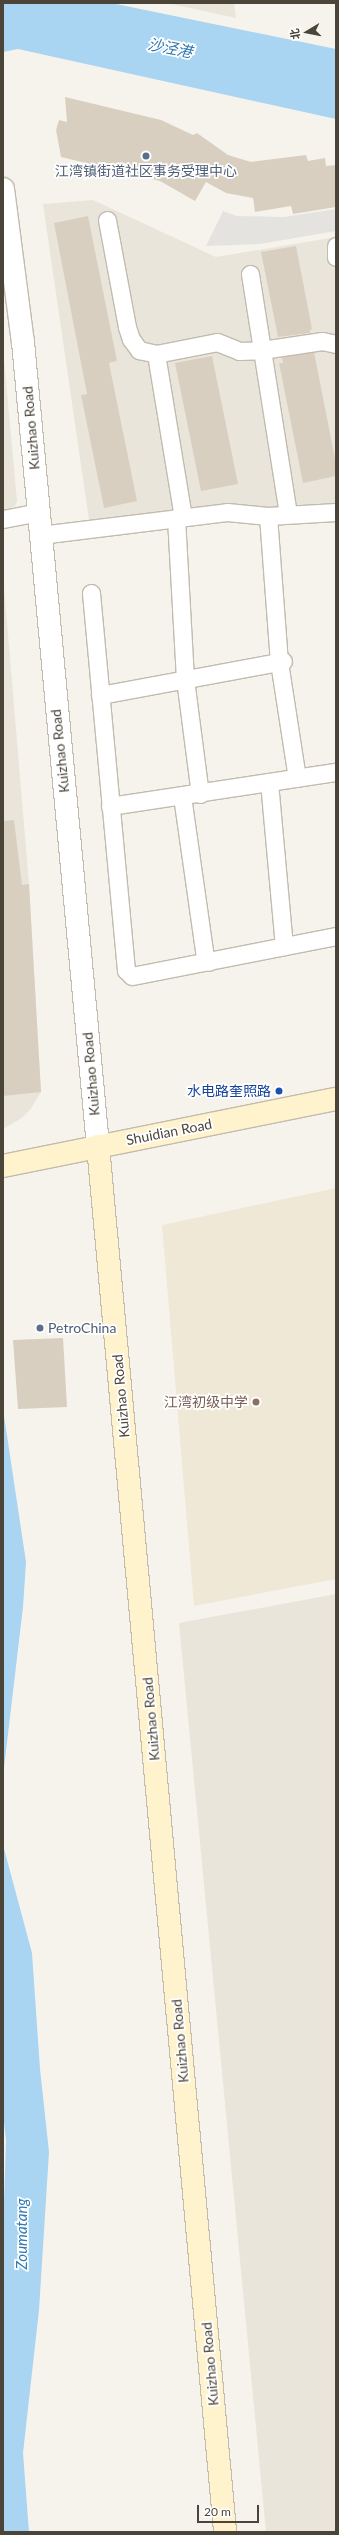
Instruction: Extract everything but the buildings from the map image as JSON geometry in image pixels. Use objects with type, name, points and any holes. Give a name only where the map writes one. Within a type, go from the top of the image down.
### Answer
[{"type":"main road","name":"Shuidian Road","points":[[3,1166],[336,1099]]},
{"type":"main road","name":"Kuizhao Road","points":[[98,1146],[225,2532]]},
{"type":"street","name":"Kuizhao Road","points":[[3,189],[16,280],[98,1146]]},
{"type":"street","points":[[107,220],[127,327],[131,339],[139,350],[156,354],[217,342],[239,351],[262,350],[322,341],[336,344]]},
{"type":"street","points":[[336,246],[336,257]]},
{"type":"street","points":[[250,274],[288,514]]},
{"type":"street","points":[[156,354],[179,518],[185,679],[200,794]]},
{"type":"street","points":[[3,519],[38,512]]},
{"type":"street","points":[[40,534],[227,512],[268,516],[336,512]]},
{"type":"street","points":[[268,516],[281,661],[297,778]]},
{"type":"street","points":[[91,593],[126,970],[132,976],[336,936]]},
{"type":"street","points":[[100,695],[281,661]]},
{"type":"street","points":[[110,806],[200,794],[336,772]]},
{"type":"street","points":[[269,782],[284,946]]},
{"type":"street","points":[[182,796],[205,957],[209,962]]},
{"type":"shaded area","points":[[167,3],[234,3],[236,18]]},
{"type":"shaded area","points":[[93,200],[216,257],[336,237],[336,504],[271,508],[239,506],[89,520],[43,204]]},
{"type":"shaded area","points":[[336,209],[336,231],[260,244],[206,246],[223,211],[237,216],[284,217]]},
{"type":"shaded area","points":[[3,348],[17,501],[15,506],[3,511]]},
{"type":"shaded area","points":[[3,575],[29,884],[41,1092],[30,1110],[20,1119],[3,1129]]},
{"type":"shaded area","name":"江湾初级中学","points":[[336,1188],[336,1579],[194,1606],[162,1225]]},
{"type":"shaded area","points":[[336,1594],[336,2532],[266,2532],[179,1623]]},
{"type":"water","name":"沙泾港","points":[[3,3],[111,3],[336,49],[336,119],[18,49],[3,52]]},
{"type":"water","points":[[3,1409],[26,1562],[23,1607],[3,1776]]},
{"type":"water","name":"Zoumatang","points":[[3,1845],[32,1953],[40,2069],[49,2152],[39,2310],[23,2453],[29,2532],[3,2532],[3,2233],[6,2140],[3,2114]]},
{"type":"place","name":"江湾镇街道社区事务受理中心","points":[[146,156]]},
{"type":"place","name":"水电路奎照路","points":[[279,1091]]},
{"type":"place","name":"PetroChina","points":[[40,1328]]},
{"type":"place","name":"江湾初级中学","points":[[256,1402]]}]
